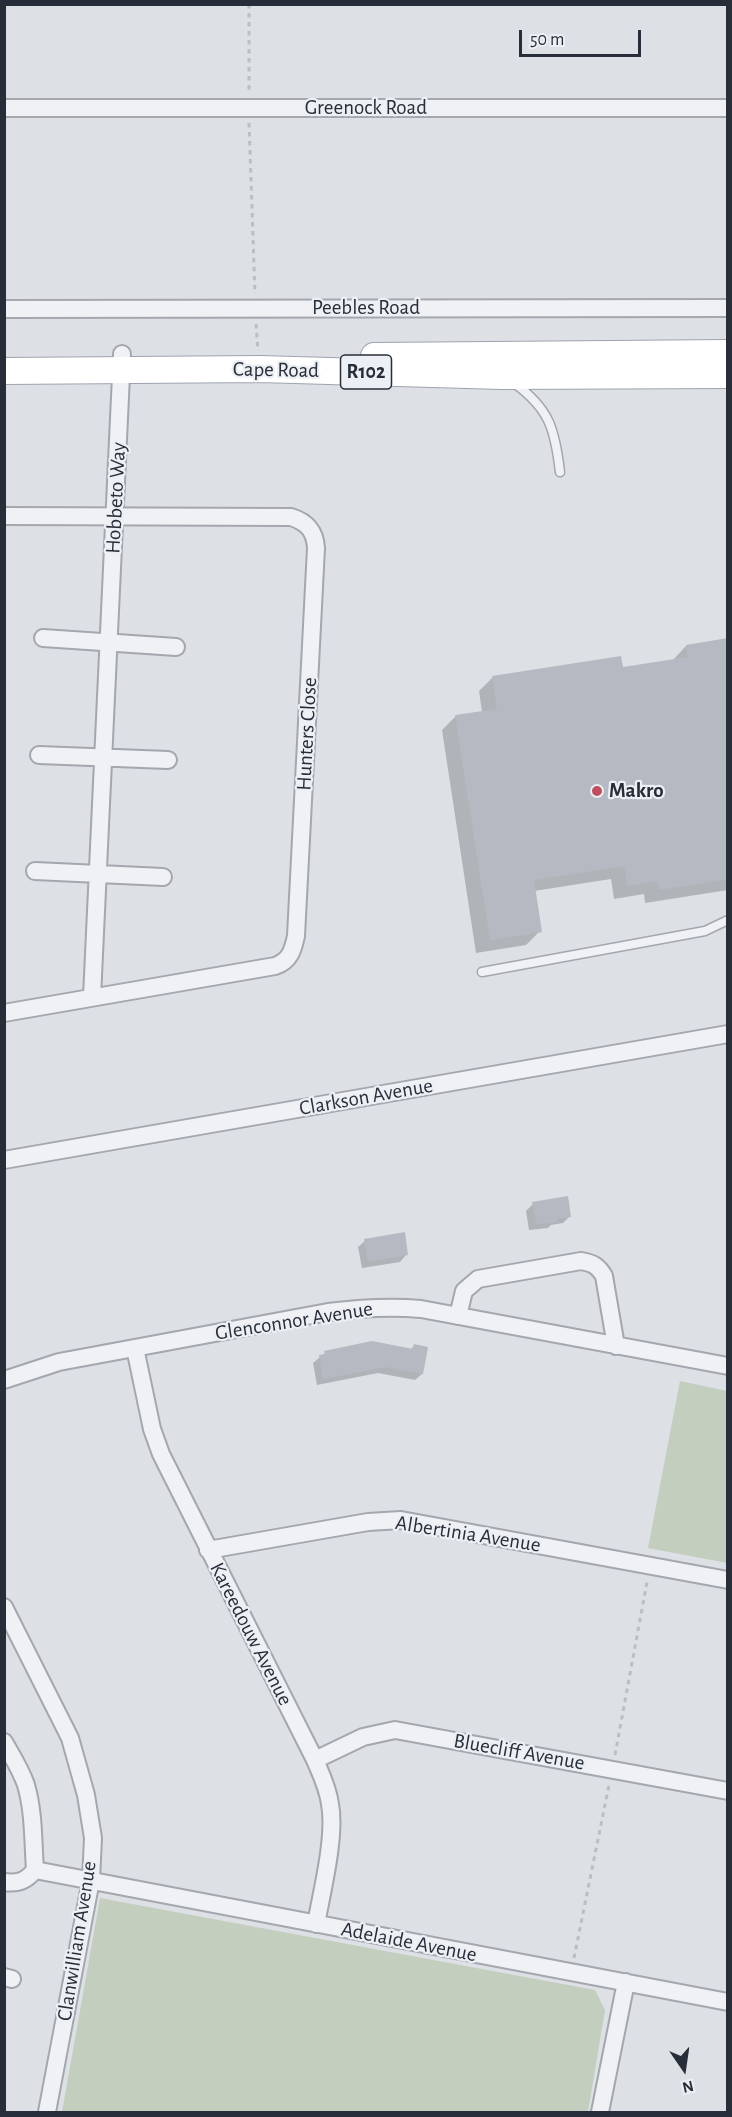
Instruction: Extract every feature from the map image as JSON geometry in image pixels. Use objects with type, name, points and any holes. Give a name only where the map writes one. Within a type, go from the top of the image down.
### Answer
[{"type":"main road","name":"Cape Road","points":[[4,354],[260,369],[502,376],[728,375]]},
{"type":"main road","name":"Cape Road","points":[[4,370],[258,356],[728,354]]},
{"type":"street","name":"Greenock Road","points":[[4,108],[728,108]]},
{"type":"street","name":"Peebles Road","points":[[4,309],[728,308]]},
{"type":"street","name":"Hobbeto Way","points":[[92,997],[122,362]]},
{"type":"street","name":"Hunters Close","points":[[4,516],[291,517],[303,521],[310,527],[316,548],[297,936],[290,956],[284,963],[275,966],[4,1014]]},
{"type":"street","points":[[43,638],[176,646]]},
{"type":"street","points":[[39,755],[168,760]]},
{"type":"street","points":[[35,871],[163,877]]},
{"type":"street","name":"Clarkson Avenue","points":[[4,1160],[728,1034]]},
{"type":"street","points":[[458,1316],[464,1291],[478,1279],[582,1261],[598,1267],[604,1276],[616,1346]]},
{"type":"street","name":"Glenconnor Avenue","points":[[4,1380],[58,1362],[360,1308],[400,1307],[728,1366]]},
{"type":"street","name":"Kareedouw Avenue","points":[[135,1348],[152,1429],[161,1454],[315,1760],[331,1804],[332,1828],[316,1924]]},
{"type":"street","name":"Albertinia Avenue","points":[[208,1550],[368,1522],[401,1520],[728,1580]]},
{"type":"street","name":"Clanwilliam Avenue","points":[[4,1607],[70,1738],[86,1795],[93,1838],[91,1880],[47,2112]]},
{"type":"street","name":"Bluecliff Avenue","points":[[315,1760],[363,1737],[377,1732],[395,1730],[728,1791]]},
{"type":"street","points":[[4,1742],[26,1785],[35,1870],[24,1881],[4,1882]]},
{"type":"street","name":"Adelaide Avenue","points":[[35,1870],[728,2002]]},
{"type":"street","points":[[600,2112],[626,1982]]},
{"type":"lane","points":[[502,376],[525,390],[548,419],[557,447],[560,472]]},
{"type":"lane","points":[[482,972],[705,931],[728,920]]},
{"type":"path","points":[[249,4],[249,108],[258,356]]},
{"type":"green space","points":[[680,1381],[727,1391],[727,1563],[648,1548]]},
{"type":"green space","points":[[100,1898],[595,1990],[605,2010],[588,2112],[62,2112]]},
{"type":"building","name":"Makro","points":[[728,638],[728,879],[659,890],[657,881],[627,886],[625,866],[534,880],[542,932],[490,940],[455,715],[497,709],[492,676],[621,656],[623,667],[688,657],[686,645]]},
{"type":"building","points":[[568,1196],[571,1217],[556,1219],[557,1222],[536,1224],[532,1202]]},
{"type":"building","points":[[405,1232],[408,1255],[368,1262],[364,1239]]},
{"type":"building","points":[[372,1341],[413,1349],[414,1344],[428,1347],[423,1374],[385,1367],[323,1379],[319,1355],[325,1354],[324,1351]]},
{"type":"place","name":"Makro","points":[[597,791]]}]
